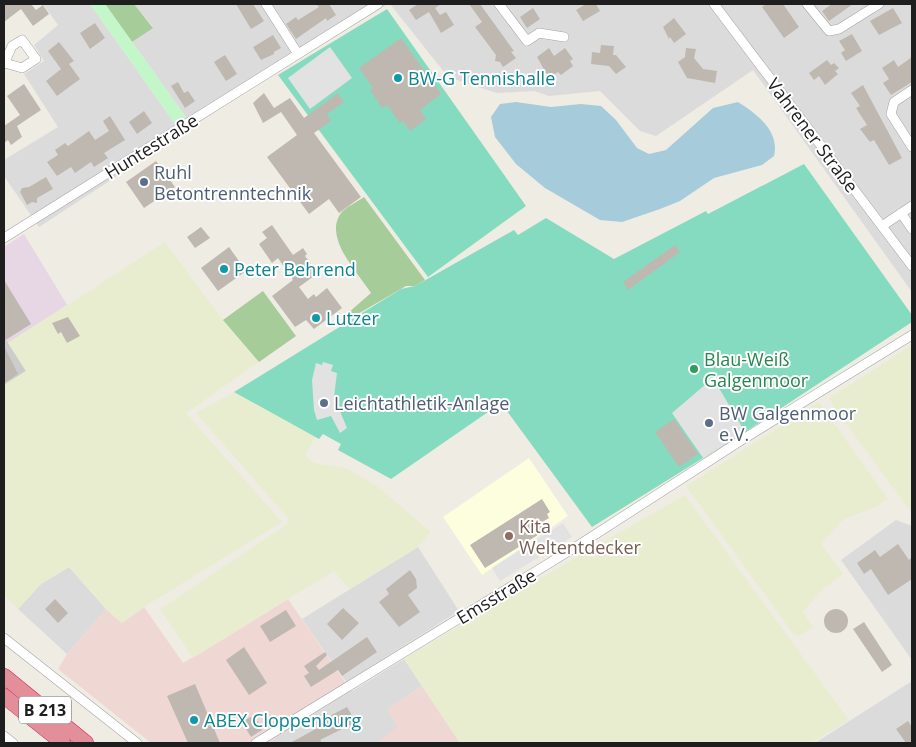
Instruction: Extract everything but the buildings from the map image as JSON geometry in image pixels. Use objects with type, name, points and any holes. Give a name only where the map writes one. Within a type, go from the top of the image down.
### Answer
[{"type":"highway","name":"B 213","points":[[4,676],[86,743]]},
{"type":"highway","name":"B 213","points":[[4,696],[62,743]]},
{"type":"street","points":[[266,4],[298,54]]},
{"type":"street","name":"Huntestraße","points":[[4,238],[378,4]]},
{"type":"street","points":[[499,4],[527,41],[539,33],[564,37]]},
{"type":"street","name":"Vahrener Straße","points":[[714,4],[912,266]]},
{"type":"street","points":[[807,4],[830,31],[839,29],[879,4]]},
{"type":"street","points":[[912,90],[894,102],[891,114],[912,147]]},
{"type":"street","points":[[882,226],[912,206]]},
{"type":"street","points":[[901,214],[912,229]]},
{"type":"street","name":"Emsstraße","points":[[256,743],[582,543],[746,438],[912,336]]},
{"type":"street","points":[[4,652],[7,641],[137,743]]},
{"type":"street","points":[[4,736],[13,743]]},
{"type":"shaded area","points":[[43,4],[90,4],[175,124],[186,117],[132,42],[153,27],[134,4],[388,4],[287,65],[39,227],[4,176],[4,160],[58,127],[24,74],[44,61],[34,45],[58,25]]},
{"type":"shaded area","points":[[390,4],[912,4],[912,292],[753,70],[656,136],[640,131],[600,91],[549,96],[534,91],[497,93],[448,77]]},
{"type":"shaded area","points":[[330,47],[352,78],[310,109],[288,78]]},
{"type":"shaded area","points":[[24,234],[67,305],[8,343],[4,336],[4,247]]},
{"type":"shaded area","points":[[165,242],[223,320],[259,362],[186,413],[282,522],[144,607],[122,623],[106,609],[69,567],[41,584],[18,609],[4,596],[4,385],[26,371],[8,343]]},
{"type":"shaded area","points":[[4,336],[26,371],[4,385]]},
{"type":"shaded area","points":[[912,345],[912,513],[840,416],[829,398]]},
{"type":"shaded area","name":"Leichtathletik-Anlage","points":[[323,362],[333,365],[331,371],[337,373],[334,397],[347,428],[340,433],[331,416],[317,420],[314,410],[312,380],[316,363],[322,365]]},
{"type":"shaded area","name":"BW Galgenmoor e.V.","points":[[713,378],[745,432],[703,458],[672,413]]},
{"type":"shaded area","points":[[234,392],[315,437],[305,455],[314,463],[346,468],[377,486],[431,532],[418,547],[349,589],[334,571],[193,658],[160,609],[287,524],[288,518],[196,413]]},
{"type":"shaded area","points":[[819,402],[888,499],[876,507],[844,519],[821,544],[843,574],[823,589],[803,612],[813,627],[799,636],[794,635],[686,486]]},
{"type":"shaded area","points":[[529,458],[568,516],[482,575],[443,517]]},
{"type":"shaded area","points":[[685,495],[849,720],[811,743],[460,743],[404,659],[500,601]]},
{"type":"shaded area","points":[[896,520],[912,526],[912,660],[841,560]]},
{"type":"shaded area","points":[[563,523],[572,537],[500,581],[492,568]]},
{"type":"shaded area","points":[[418,547],[459,611],[346,682],[302,619]]},
{"type":"shaded area","points":[[69,567],[106,609],[67,654],[18,609],[41,584]]},
{"type":"shaded area","points":[[288,599],[347,685],[271,731],[276,739],[271,743],[151,743],[58,669],[67,654],[106,609],[122,623],[144,607],[183,663]]},
{"type":"shaded area","points":[[404,659],[422,686],[388,709],[398,727],[377,743],[271,743],[276,739],[270,731],[347,685],[352,691]]},
{"type":"shaded area","points":[[912,681],[912,743],[815,743]]},
{"type":"shaded area","points":[[422,686],[460,743],[377,743],[397,727],[388,709]]},
{"type":"green space","points":[[90,4],[105,4],[186,117],[175,124]]},
{"type":"green space","points":[[105,4],[134,4],[153,28],[132,42]]},
{"type":"green space","points":[[387,9],[526,206],[428,277],[278,75]]},
{"type":"green space","name":"Blau-Weiß Galgenmoor","points":[[804,164],[912,315],[912,322],[745,432],[592,527],[501,403],[391,479],[338,450],[341,444],[323,434],[319,439],[234,392],[401,289],[415,286],[514,230],[518,235],[546,218],[614,259],[706,211],[708,214]]},
{"type":"green space","points":[[364,197],[425,280],[415,286],[406,286],[351,318],[348,313],[371,293],[344,255],[336,233],[337,223],[343,211]]},
{"type":"green space","points":[[263,291],[296,336],[259,362],[223,320]]},
{"type":"water","points":[[516,102],[551,107],[581,104],[601,106],[616,120],[637,148],[649,154],[666,150],[713,108],[738,102],[759,118],[770,131],[774,139],[774,156],[762,165],[714,178],[680,201],[660,209],[622,222],[600,220],[545,188],[516,164],[495,137],[491,117],[500,104]]},
{"type":"place","name":"BW-G Tennishalle","points":[[398,78]]},
{"type":"place","name":"Ruhl Betontrenntechnik","points":[[144,182]]},
{"type":"place","name":"Peter Behrend","points":[[224,269]]},
{"type":"place","name":"Lutzer","points":[[316,318]]},
{"type":"place","name":"Blau-Weiß Galgenmoor","points":[[694,369]]},
{"type":"place","name":"Leichtathletik-Anlage","points":[[324,403]]},
{"type":"place","name":"BW Galgenmoor e.V.","points":[[709,423]]},
{"type":"place","name":"Kita Weltentdecker","points":[[509,536]]},
{"type":"place","name":"ABEX Cloppenburg","points":[[194,720]]}]
